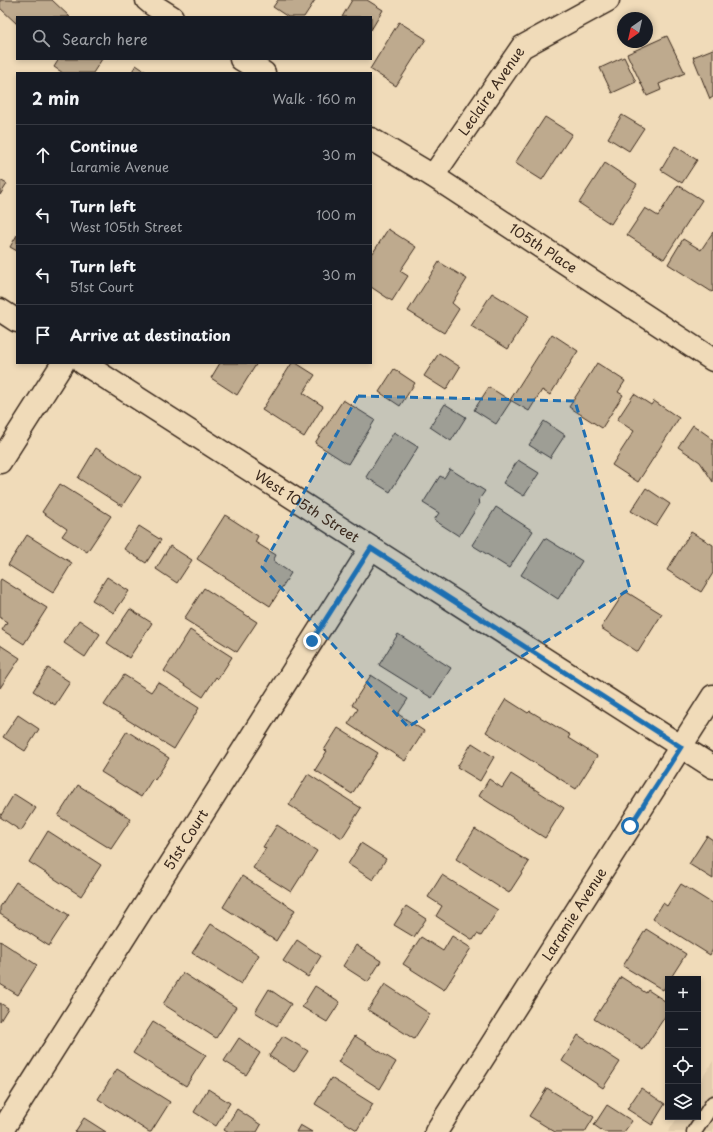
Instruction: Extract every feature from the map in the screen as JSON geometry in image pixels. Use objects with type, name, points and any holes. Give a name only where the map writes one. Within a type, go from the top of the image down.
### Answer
[{"type":"street","points":[[147,0],[170,16]]},
{"type":"street","name":"Leclaire Avenue","points":[[433,176],[522,47],[608,0]]},
{"type":"street","points":[[243,60],[262,72]]},
{"type":"street","name":"105th Place","points":[[372,139],[433,176],[713,360]]},
{"type":"street","points":[[0,310],[16,320]]},
{"type":"street","points":[[0,462],[62,364]]},
{"type":"street","name":"West 105th Street","points":[[85,364],[713,768]]},
{"type":"street","name":"51st Court","points":[[1,1132],[371,548]]},
{"type":"street","name":"Laramie Avenue","points":[[436,1132],[713,696]]},
{"type":"lane","points":[[694,1132],[713,1103]]},
{"type":"highlighted area","points":[[358,396],[575,401],[630,589],[408,727],[262,567]]},
{"type":"shaded area","points":[[713,1061],[713,1132],[668,1132],[676,1120],[701,1120],[701,1080]]},
{"type":"building","points":[[0,0],[52,0],[69,16],[16,16],[16,23],[0,8]]},
{"type":"building","points":[[278,0],[315,0],[305,16],[286,16],[273,7]]},
{"type":"building","points":[[352,0],[367,0],[383,10],[372,28],[372,16],[343,16]]},
{"type":"building","points":[[399,22],[426,39],[396,86],[370,69]]},
{"type":"building","points":[[667,36],[685,73],[659,84],[661,90],[647,96],[627,54],[640,48],[653,48],[653,42]]},
{"type":"building","points":[[713,49],[713,97],[710,99],[693,57]]},
{"type":"building","points":[[624,57],[636,82],[612,93],[600,68]]},
{"type":"building","points":[[58,60],[101,60],[94,72],[62,72],[54,67]]},
{"type":"building","points":[[136,65],[146,72],[132,72]]},
{"type":"building","points":[[622,115],[644,128],[629,151],[608,138]]},
{"type":"building","points":[[545,117],[572,134],[542,180],[515,163]]},
{"type":"building","points":[[675,146],[697,160],[682,183],[661,170]]},
{"type":"building","points":[[605,163],[637,184],[611,224],[579,203]]},
{"type":"building","points":[[0,180],[7,184],[0,195]]},
{"type":"building","points":[[678,185],[702,200],[664,259],[627,235],[645,208],[658,216]]},
{"type":"building","points":[[388,229],[416,247],[400,271],[408,276],[392,301],[372,288],[372,254]]},
{"type":"building","points":[[713,232],[712,292],[668,264],[683,239],[701,250]]},
{"type":"building","points":[[16,237],[16,250],[10,247]]},
{"type":"building","points":[[439,262],[467,279],[452,303],[459,309],[444,333],[408,311]]},
{"type":"building","points":[[492,293],[529,316],[508,349],[471,326]]},
{"type":"building","points":[[552,334],[578,351],[550,395],[542,390],[529,411],[510,400]]},
{"type":"building","points":[[439,353],[460,367],[446,390],[424,376]]},
{"type":"building","points":[[597,363],[625,381],[618,392],[623,395],[602,428],[569,407]]},
{"type":"building","points":[[219,364],[256,364],[237,395],[211,378]]},
{"type":"building","points":[[291,364],[298,364],[315,375],[303,393],[323,406],[304,437],[262,410]]},
{"type":"building","points":[[394,369],[415,383],[400,406],[379,392]]},
{"type":"building","points":[[489,387],[511,401],[496,424],[474,410]]},
{"type":"building","points":[[634,394],[651,405],[654,401],[679,418],[638,482],[612,465],[634,431],[617,420]]},
{"type":"building","points":[[343,400],[375,420],[348,464],[315,443]]},
{"type":"building","points":[[445,404],[466,417],[451,441],[430,427]]},
{"type":"building","points":[[544,421],[565,435],[550,458],[529,445]]},
{"type":"building","points":[[693,425],[710,437],[713,441],[713,482],[700,462],[678,447]]},
{"type":"building","points":[[394,432],[418,447],[390,492],[366,477]]},
{"type":"building","points":[[96,448],[141,477],[122,506],[78,478]]},
{"type":"building","points":[[518,460],[539,473],[524,496],[503,483]]},
{"type":"building","points":[[450,469],[485,491],[478,501],[480,503],[459,536],[434,520],[439,513],[423,503],[440,476],[444,478]]},
{"type":"building","points":[[60,484],[111,516],[87,552],[62,536],[67,529],[42,512]]},
{"type":"building","points":[[646,488],[670,504],[656,526],[631,511]]},
{"type":"building","points":[[496,507],[533,531],[509,568],[472,545]]},
{"type":"building","points":[[225,515],[258,536],[255,542],[276,555],[273,561],[291,573],[270,606],[197,559]]},
{"type":"building","points":[[139,526],[161,540],[146,563],[124,549]]},
{"type":"building","points":[[691,532],[713,545],[713,573],[701,592],[667,570]]},
{"type":"building","points":[[27,535],[72,563],[53,593],[8,565]]},
{"type":"building","points":[[545,538],[582,561],[558,599],[521,575]]},
{"type":"building","points":[[170,546],[192,560],[177,583],[156,569]]},
{"type":"building","points":[[107,577],[129,591],[114,613],[92,600]]},
{"type":"building","points":[[1,579],[47,608],[24,644],[2,630],[7,622],[0,618]]},
{"type":"building","points":[[204,588],[257,622],[237,652],[184,619]]},
{"type":"building","points":[[625,591],[662,614],[638,652],[601,628]]},
{"type":"building","points":[[130,609],[152,623],[129,658],[107,643]]},
{"type":"building","points":[[79,620],[100,634],[85,657],[64,643]]},
{"type":"building","points":[[190,630],[232,657],[218,679],[216,677],[203,697],[164,671]]},
{"type":"building","points":[[398,634],[451,668],[432,698],[379,665]]},
{"type":"building","points":[[0,645],[20,658],[0,688]]},
{"type":"building","points":[[48,668],[70,682],[55,705],[33,691]]},
{"type":"building","points":[[124,675],[151,692],[158,682],[199,708],[174,749],[104,705]]},
{"type":"building","points":[[371,675],[408,699],[398,714],[424,731],[405,761],[348,724],[358,709],[352,705]]},
{"type":"building","points":[[506,699],[528,713],[530,711],[570,735],[568,738],[597,756],[576,789],[486,732]]},
{"type":"building","points":[[18,715],[39,729],[25,751],[3,737]]},
{"type":"building","points":[[338,728],[378,753],[352,794],[315,770],[327,751],[324,750]]},
{"type":"building","points":[[127,731],[169,758],[155,780],[153,778],[141,797],[101,772]]},
{"type":"building","points":[[472,743],[494,757],[480,781],[457,767]]},
{"type":"building","points":[[308,774],[361,808],[342,838],[289,805]]},
{"type":"building","points":[[511,774],[564,808],[545,838],[479,796],[489,779],[502,788]]},
{"type":"building","points":[[78,785],[131,819],[111,849],[58,816]]},
{"type":"building","points":[[14,794],[36,808],[21,831],[0,817]]},
{"type":"building","points":[[277,825],[317,851],[291,892],[253,868],[266,848],[263,847]]},
{"type":"building","points":[[475,829],[529,862],[509,893],[456,859]]},
{"type":"building","points":[[48,831],[101,865],[81,896],[29,862]]},
{"type":"building","points":[[707,836],[713,840],[713,879],[689,864]]},
{"type":"building","points":[[361,843],[386,859],[373,880],[348,864]]},
{"type":"building","points":[[442,875],[498,910],[481,936],[477,934],[473,940],[436,916],[442,906],[428,897]]},
{"type":"building","points":[[242,876],[295,910],[276,941],[223,907]]},
{"type":"building","points":[[16,882],[69,915],[49,946],[0,914],[0,907]]},
{"type":"building","points":[[681,884],[713,904],[713,949],[710,955],[653,919],[663,903],[667,906]]},
{"type":"building","points":[[406,906],[426,919],[414,937],[394,925]]},
{"type":"building","points":[[211,924],[259,955],[241,984],[192,953]]},
{"type":"building","points":[[646,929],[686,954],[672,976],[665,976],[665,987],[663,990],[623,966]]},
{"type":"building","points":[[452,936],[471,948],[444,990],[403,964],[421,937],[443,951]]},
{"type":"building","points":[[297,940],[321,956],[308,977],[283,961]]},
{"type":"building","points":[[0,941],[37,965],[18,995],[0,984]]},
{"type":"building","points":[[356,945],[381,961],[368,982],[343,966]]},
{"type":"building","points":[[183,973],[236,1007],[216,1038],[163,1004]]},
{"type":"building","points":[[621,977],[646,993],[648,990],[665,1001],[665,1017],[643,1050],[594,1019]]},
{"type":"building","points":[[385,984],[430,1014],[414,1039],[368,1010]]},
{"type":"building","points":[[315,986],[340,1002],[327,1022],[302,1007]]},
{"type":"building","points":[[269,989],[291,1004],[277,1026],[255,1012]]},
{"type":"building","points":[[0,1003],[8,1008],[0,1021]]},
{"type":"building","points":[[153,1022],[206,1055],[186,1086],[133,1053]]},
{"type":"building","points":[[578,1035],[620,1062],[603,1088],[562,1061]]},
{"type":"building","points":[[283,1036],[308,1051],[294,1072],[269,1056]]},
{"type":"building","points":[[355,1036],[396,1062],[380,1089],[338,1062]]},
{"type":"building","points":[[239,1038],[260,1053],[246,1075],[224,1061]]},
{"type":"building","points":[[117,1069],[170,1102],[151,1132],[98,1099]]},
{"type":"building","points":[[331,1078],[373,1104],[357,1130],[315,1104]]},
{"type":"building","points":[[547,1088],[594,1117],[585,1132],[555,1132],[529,1116]]},
{"type":"building","points":[[641,1088],[665,1104],[652,1125],[627,1109]]},
{"type":"building","points":[[208,1089],[230,1103],[216,1126],[194,1112]]},
{"type":"building","points":[[607,1105],[632,1121],[624,1132],[604,1132],[594,1125]]},
{"type":"building","points":[[237,1109],[261,1125],[257,1132],[227,1132],[224,1130]]},
{"type":"building","points":[[84,1118],[106,1132],[75,1132]]},
{"type":"building","points":[[300,1125],[312,1132],[296,1132]]},
{"type":"route","points":[[312,641],[371,548],[681,747],[630,826]]}]
